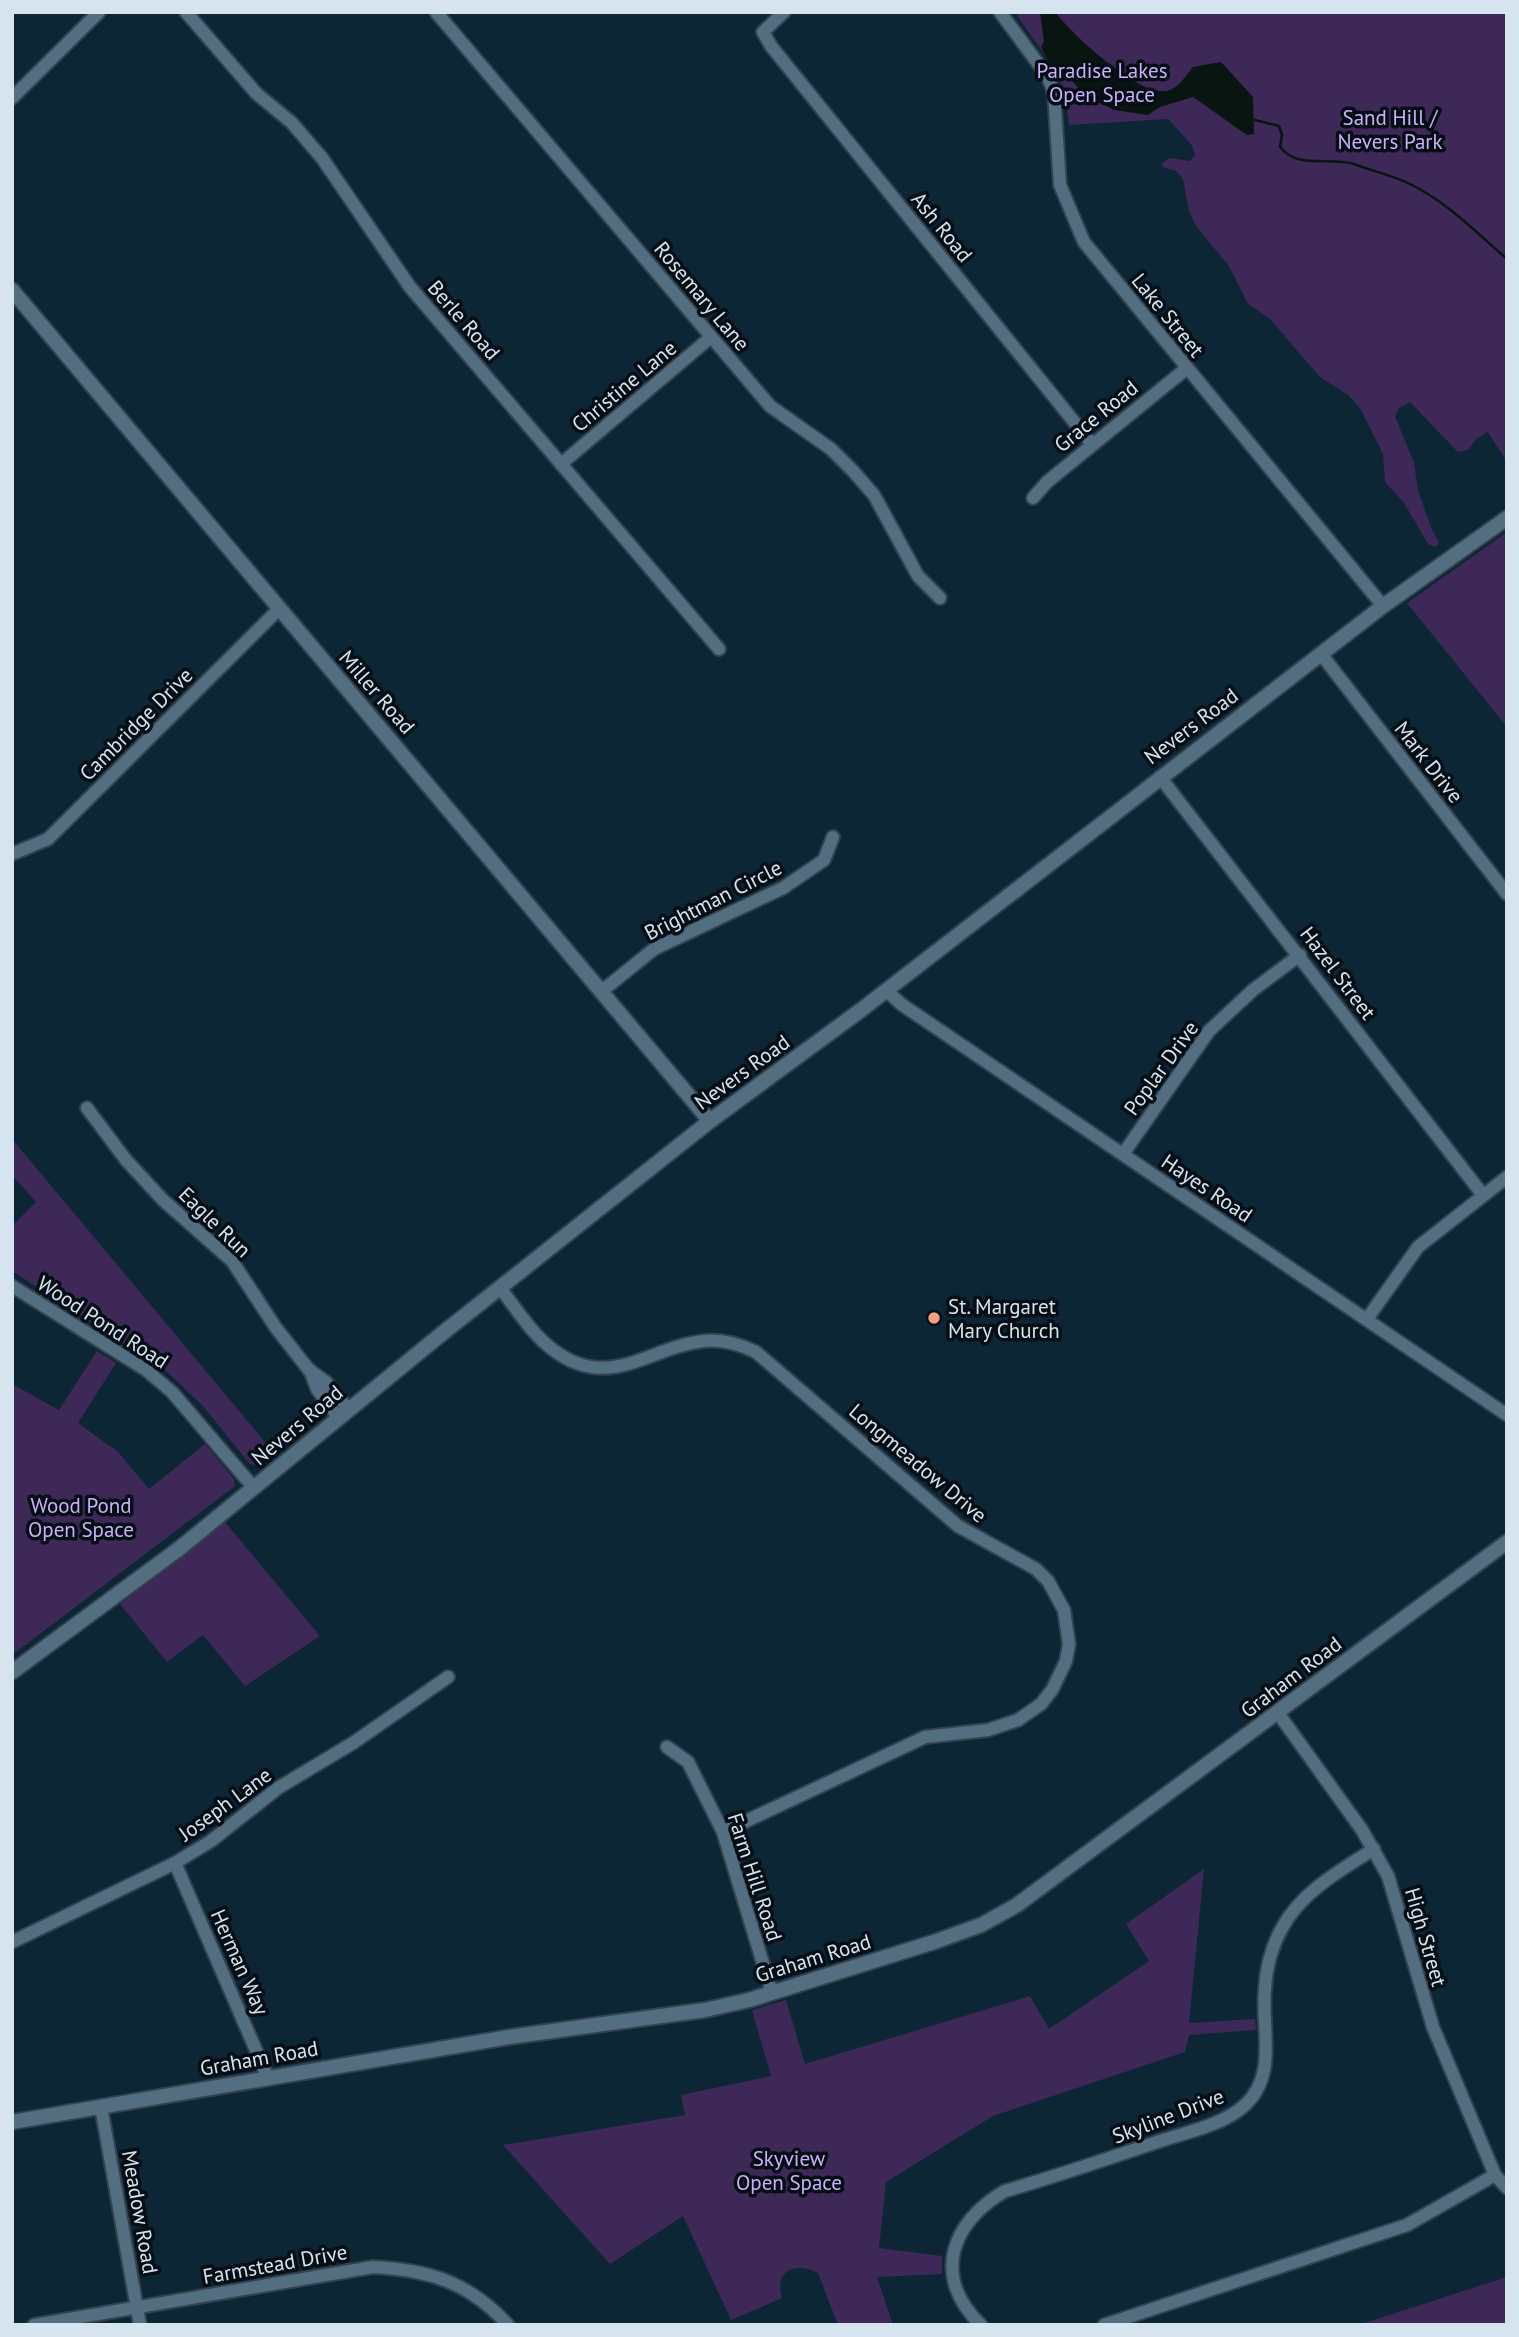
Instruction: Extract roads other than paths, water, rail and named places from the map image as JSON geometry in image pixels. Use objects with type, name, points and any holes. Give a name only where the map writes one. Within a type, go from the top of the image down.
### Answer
[{"type":"street","points":[[12,98],[99,12]]},
{"type":"street","name":"Berle Road","points":[[186,12],[256,93],[292,123],[322,158],[410,286],[719,649]]},
{"type":"street","name":"Rosemary Lane","points":[[436,12],[770,406],[831,449],[874,495],[918,576],[940,598]]},
{"type":"street","name":"Ash Road","points":[[784,12],[763,32],[771,47],[1092,444]]},
{"type":"street","name":"Lake Street","points":[[1000,12],[1048,77],[1054,93],[1060,185],[1084,242],[1383,606]]},
{"type":"street","name":"Miller Road","points":[[12,290],[710,1121]]},
{"type":"street","name":"Christine Lane","points":[[561,464],[711,337]]},
{"type":"street","name":"Grace Road","points":[[1033,498],[1047,481],[1187,368]]},
{"type":"street","name":"Nevers Road","points":[[12,1672],[109,1603],[710,1121],[887,991],[1160,776],[1383,606],[1507,519]]},
{"type":"street","name":"Cambridge Drive","points":[[12,854],[48,839],[279,609]]},
{"type":"street","name":"Mark Drive","points":[[1321,654],[1507,894]]},
{"type":"street","name":"Hazel Street","points":[[1160,776],[1483,1195]]},
{"type":"street","name":"Brightman Circle","points":[[602,991],[654,949],[783,888],[824,860],[833,837]]},
{"type":"street","name":"Poplar Drive","points":[[1123,1154],[1209,1031],[1253,990],[1300,955]]},
{"type":"street","name":"Hayes Road","points":[[887,991],[901,1004],[1507,1415]]},
{"type":"street","name":"Eagle Run","points":[[87,1108],[111,1142],[163,1200],[232,1261],[276,1328],[309,1370],[326,1382],[344,1414]]},
{"type":"street","points":[[1367,1319],[1418,1247],[1507,1177]]},
{"type":"street","name":"Wood Pond Road","points":[[12,1286],[146,1370],[180,1400],[254,1488]]},
{"type":"street","name":"Longmeadow Drive","points":[[500,1287],[537,1336],[552,1350],[584,1365],[618,1368],[705,1340],[723,1340],[756,1352],[958,1526],[1036,1569],[1048,1581],[1064,1610],[1069,1644],[1066,1661],[1052,1690],[1031,1713],[1002,1727],[925,1737],[723,1832]]},
{"type":"street","name":"Graham Road","points":[[12,2122],[509,2037],[705,2010],[772,1993],[981,1925],[1017,1905],[1507,1542]]},
{"type":"street","name":"Joseph Lane","points":[[12,1942],[176,1863],[211,1841],[278,1788],[353,1743],[448,1677]]},
{"type":"street","name":"High Street","points":[[1278,1713],[1374,1849],[1388,1876],[1433,2027],[1495,2175],[1507,2188]]},
{"type":"street","name":"Farm Hill Road","points":[[667,1747],[688,1762],[723,1832],[772,1993]]},
{"type":"street","name":"Skyline Drive","points":[[981,2325],[967,2312],[953,2280],[952,2252],[964,2224],[984,2204],[1006,2191],[1207,2126],[1244,2106],[1256,2093],[1265,2073],[1265,1989],[1270,1956],[1283,1926],[1303,1900],[1332,1875],[1374,1849]]},
{"type":"street","name":"Herman Way","points":[[176,1863],[268,2078]]},
{"type":"street","name":"Meadow Road","points":[[101,2107],[140,2325]]},
{"type":"street","points":[[1104,2325],[1406,2225],[1495,2175]]},
{"type":"street","name":"Farmstead Drive","points":[[34,2325],[373,2267],[411,2269],[449,2279],[494,2309],[508,2325]]},
{"type":"waterway","points":[[1255,120],[1279,126],[1282,135],[1280,147],[1296,158],[1354,164],[1424,191],[1461,218],[1507,259]]},
{"type":"place","name":"St. Margaret Mary Church","points":[[934,1318]]},
{"type":"park label","name":"Paradise Lakes Open Space","points":[[1102,82]]},
{"type":"park label","name":"Sand Hill / Nevers Park","points":[[1390,129]]},
{"type":"park label","name":"Wood Pond Open Space","points":[[81,1517]]},
{"type":"park label","name":"Skyview Open Space","points":[[789,2170]]}]
